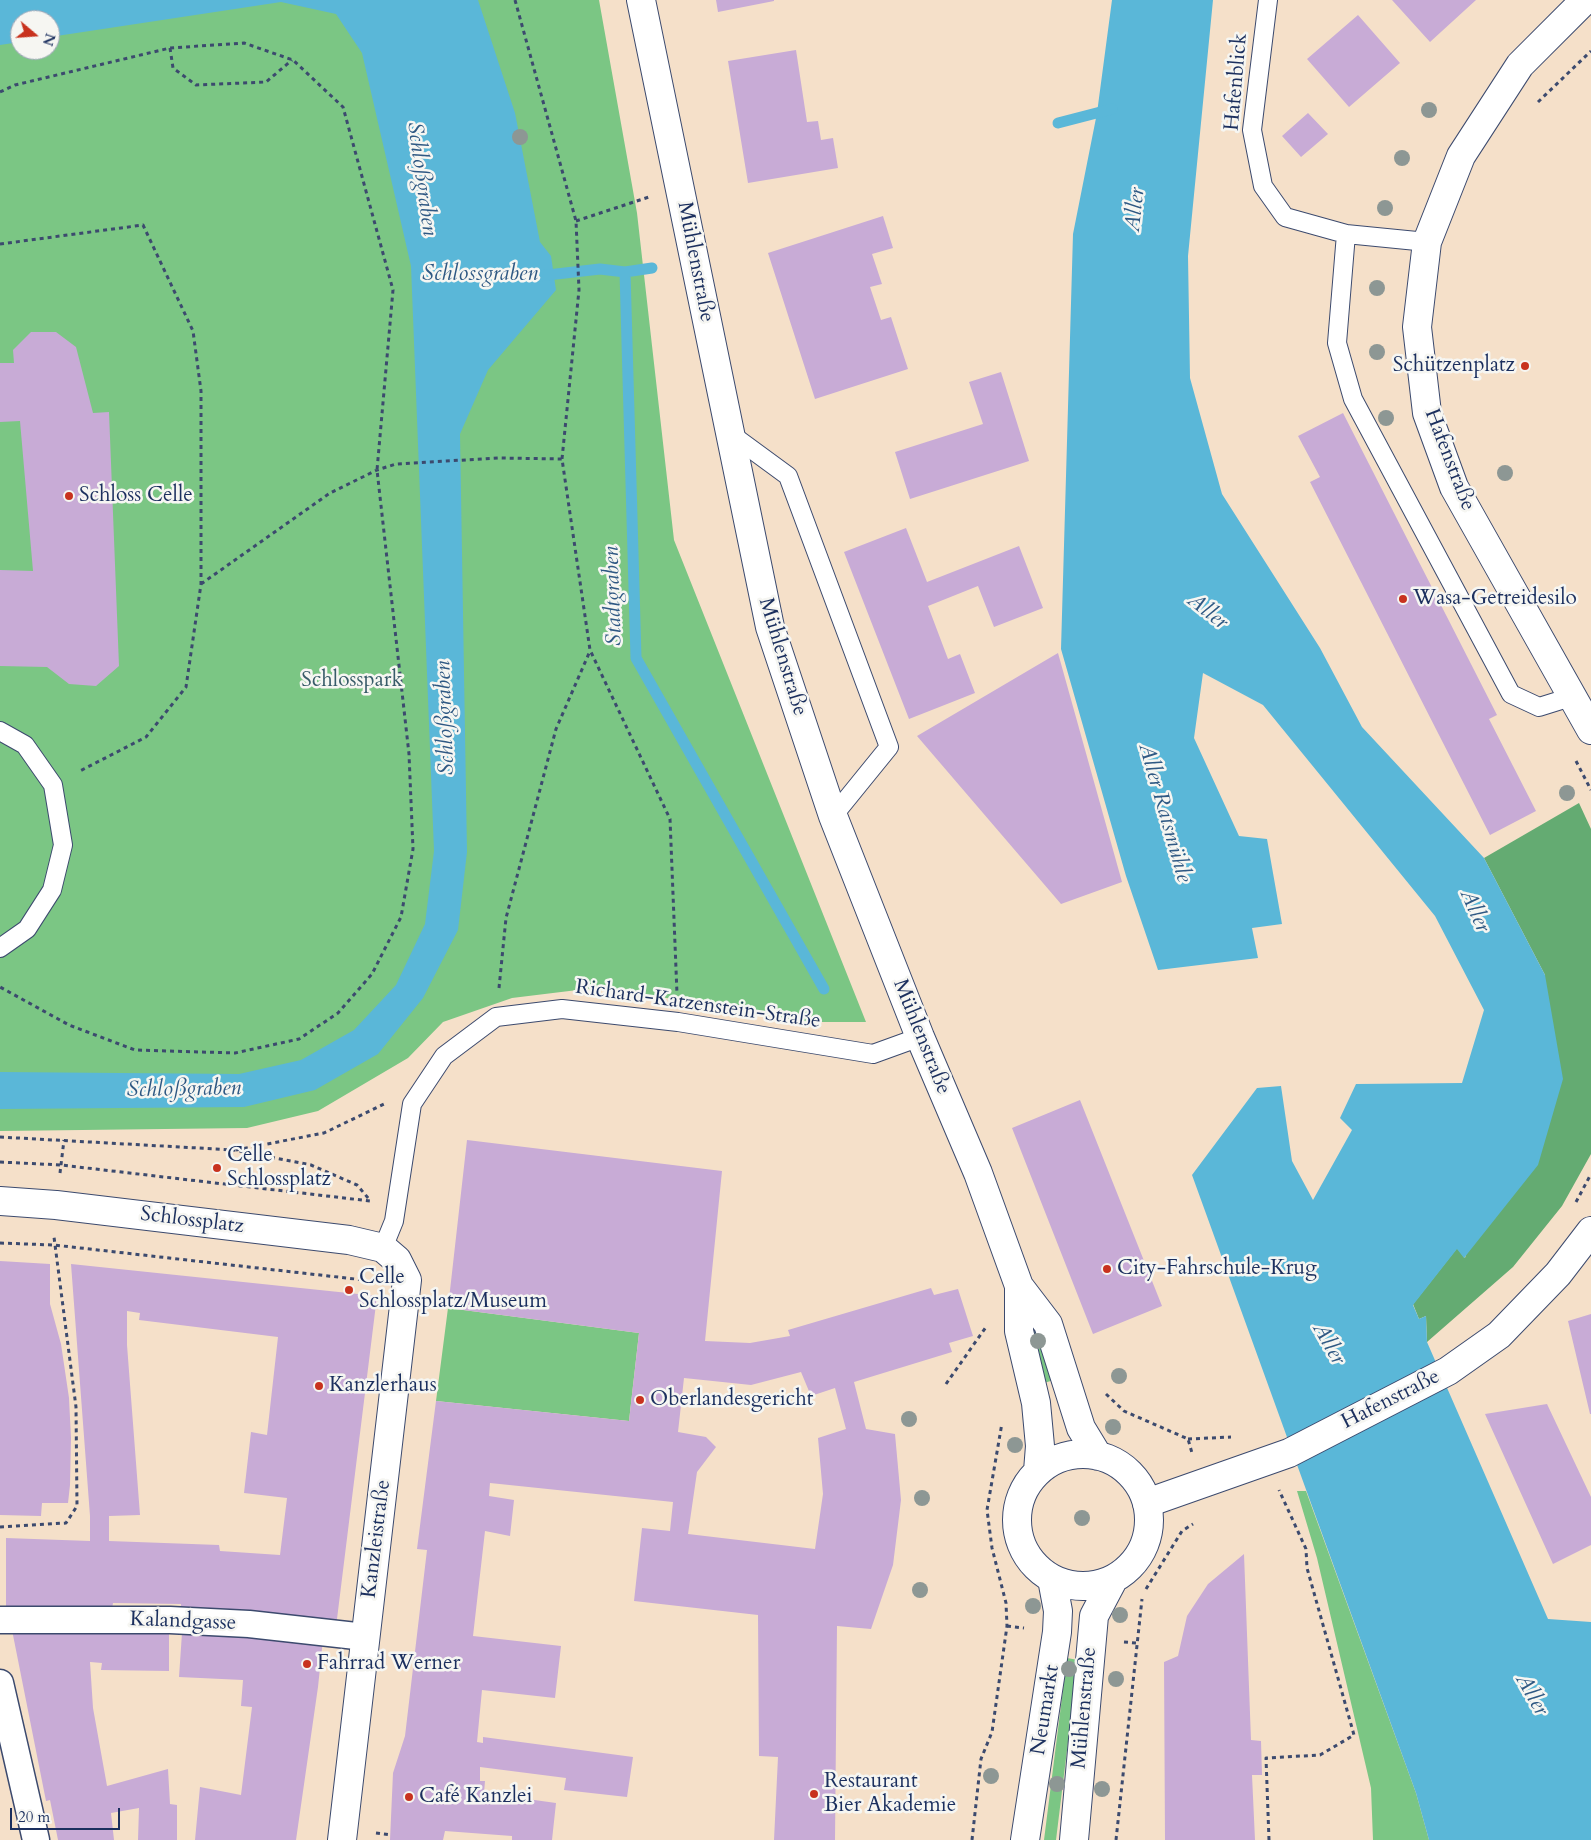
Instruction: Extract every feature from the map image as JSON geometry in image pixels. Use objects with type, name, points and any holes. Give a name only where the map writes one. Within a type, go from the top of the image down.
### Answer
[{"type":"main road","name":"Mühlenstraße","points":[[641,0],[728,432],[770,627],[834,816],[920,1037],[978,1173],[1019,1286],[1048,1324],[1081,1428],[1098,1456]]},
{"type":"main road","name":"Hafenstraße","points":[[1585,0],[1520,65],[1461,156],[1427,242],[1417,327],[1427,413],[1454,487],[1591,730]]},
{"type":"main road","name":"Schlossplatz","points":[[0,1201],[76,1207],[349,1240],[383,1248]]},
{"type":"main road","name":"Hafenstraße","points":[[1148,1503],[1289,1453],[1448,1371],[1499,1335],[1558,1274],[1591,1231]]},
{"type":"main road","name":"Kanzleistraße","points":[[342,1840],[407,1280],[397,1260],[383,1248]]},
{"type":"main road","name":"Mühlenstraße","points":[[1019,1286],[1019,1331],[1036,1403],[1040,1446],[1038,1471]]},
{"type":"main road","name":"Mühlenstraße","points":[[1082,1454],[1098,1456],[1115,1462],[1130,1472],[1141,1487],[1148,1503],[1150,1526],[1144,1548],[1131,1567],[1113,1580],[1093,1586],[1072,1586],[1052,1579],[1035,1567],[1023,1549],[1017,1529],[1018,1508],[1025,1488],[1038,1471],[1066,1456],[1082,1454]]},
{"type":"main road","name":"Neumarkt","points":[[1025,1840],[1057,1632],[1058,1611],[1052,1579]]},
{"type":"main road","name":"Mühlenstraße","points":[[1074,1840],[1094,1616],[1113,1580]]},
{"type":"street","name":"Kalandgasse","points":[[0,1620],[170,1620],[249,1624],[366,1637]]},
{"type":"street","points":[[0,1683],[36,1840]]},
{"type":"lane","name":"Hafenblick","points":[[1268,0],[1252,130],[1263,186],[1285,218],[1346,234],[1427,242]]},
{"type":"lane","points":[[1346,234],[1337,343],[1354,398],[1511,694],[1539,707],[1572,697]]},
{"type":"lane","points":[[728,432],[788,476],[889,747],[834,816]]},
{"type":"lane","points":[[0,731],[25,745],[53,785],[63,845],[52,890],[27,929],[0,948]]},
{"type":"lane","name":"Richard-Katzenstein-Straße","points":[[383,1248],[394,1221],[412,1104],[444,1056],[496,1017],[562,1009],[678,1022],[873,1054],[920,1037]]},
{"type":"path","points":[[515,0],[576,221],[579,290],[562,459],[590,650],[670,819],[678,1022]]},
{"type":"path","points":[[0,92],[15,85],[170,48],[244,43],[293,60],[343,107],[393,290],[377,470],[409,754],[413,849],[401,917],[372,974],[338,1013],[299,1039],[235,1053],[135,1050],[69,1025],[0,988]]},
{"type":"path","points":[[170,48],[173,68],[196,85],[266,82],[293,60]]},
{"type":"path","points":[[1537,103],[1591,51]]},
{"type":"path","points":[[576,221],[680,187]]},
{"type":"path","points":[[0,244],[143,225],[193,331],[201,391],[201,584],[186,687],[146,737],[53,785]]},
{"type":"path","points":[[201,584],[330,492],[377,470],[396,464],[498,458],[562,459]]},
{"type":"path","points":[[496,1017],[506,918],[556,729],[590,650]]},
{"type":"path","points":[[1576,759],[1591,790]]},
{"type":"path","points":[[234,1150],[324,1133],[380,1104],[412,1104]]},
{"type":"path","points":[[0,1137],[234,1150],[311,1165],[357,1185],[370,1201],[394,1221]]},
{"type":"path","points":[[0,1162],[71,1166],[370,1201]]},
{"type":"path","points":[[0,1242],[54,1245],[360,1280]]},
{"type":"path","points":[[0,1527],[66,1523],[77,1506],[76,1407],[54,1245]]},
{"type":"path","points":[[946,1384],[991,1320]]},
{"type":"path","points":[[972,1840],[981,1760],[992,1732],[1007,1626],[1006,1603],[992,1548],[987,1510],[1003,1420]]},
{"type":"path","points":[[1269,1840],[1266,1758],[1320,1755],[1354,1735],[1307,1568],[1306,1549],[1278,1487]]},
{"type":"path","points":[[1116,1840],[1136,1644]]},
{"type":"green space","name":"Schlosspark","points":[[0,0],[599,0],[637,213],[674,540],[866,1022],[808,1022],[602,987],[512,998],[443,1022],[408,1058],[318,1111],[247,1128],[0,1131]]},
{"type":"green space","points":[[1579,803],[1591,829],[1591,1154],[1562,1206],[1513,1267],[1427,1342],[1426,1316],[1419,1319],[1413,1304],[1457,1248],[1465,1258],[1545,975],[1484,858]]},
{"type":"green space","points":[[448,1308],[639,1333],[629,1421],[436,1401]]},
{"type":"green space","points":[[1030,1314],[1054,1380],[1044,1383],[1027,1323]]},
{"type":"green space","points":[[1297,1491],[1306,1491],[1416,1793],[1429,1840],[1373,1840],[1371,1788],[1317,1558]]},
{"type":"green space","points":[[1067,1658],[1078,1660],[1056,1840],[1044,1840]]},
{"type":"water","name":"Schlossgraben","points":[[0,0],[478,0],[515,113],[540,242],[551,256],[556,290],[488,370],[460,434],[467,852],[458,930],[423,998],[378,1054],[315,1090],[244,1107],[0,1109],[0,1072],[239,1074],[301,1060],[354,1030],[396,985],[425,924],[434,851],[411,266],[362,53],[336,14],[281,2],[60,35],[60,10],[10,10],[10,44],[0,45]]},
{"type":"water","points":[[1112,0],[1213,0],[1188,256],[1190,378],[1222,494],[1320,648],[1362,727],[1484,858],[1545,975],[1563,1079],[1538,1165],[1464,1258],[1457,1249],[1413,1305],[1419,1319],[1426,1316],[1427,1342],[1548,1619],[1591,1622],[1591,1840],[1429,1840],[1416,1793],[1192,1175],[1257,1088],[1281,1086],[1292,1161],[1313,1200],[1352,1130],[1340,1118],[1356,1084],[1462,1083],[1484,1010],[1435,916],[1263,705],[1203,673],[1194,738],[1239,836],[1267,839],[1282,924],[1252,928],[1258,958],[1158,970],[1126,876],[1061,649],[1073,234],[1097,113]]},
{"type":"building","points":[[716,0],[774,0],[774,1],[718,12]]},
{"type":"building","points":[[1392,0],[1476,0],[1430,42]]},
{"type":"building","points":[[1358,15],[1400,63],[1349,107],[1307,59]]},
{"type":"building","points":[[796,50],[807,122],[818,121],[821,140],[833,138],[838,168],[748,183],[728,61]]},
{"type":"building","points":[[1308,113],[1328,134],[1301,157],[1282,136]]},
{"type":"building","points":[[883,216],[893,248],[872,254],[882,284],[870,287],[881,320],[891,317],[908,369],[815,399],[768,253]]},
{"type":"building","name":"Schloss Celle","points":[[31,332],[56,332],[76,347],[93,413],[109,412],[119,666],[96,686],[69,684],[47,667],[0,666],[0,570],[33,571],[20,421],[0,422],[0,363],[14,363],[13,350]]},
{"type":"building","points":[[1001,372],[1029,461],[910,499],[895,452],[983,424],[969,382]]},
{"type":"building","name":"Wasa-Getreidesilo","points":[[1343,413],[1497,715],[1489,719],[1536,811],[1490,835],[1310,482],[1320,477],[1298,436]]},
{"type":"building","points":[[906,528],[927,582],[1019,546],[1043,608],[994,627],[978,586],[928,606],[948,659],[960,654],[975,693],[909,719],[844,552]]},
{"type":"building","points":[[1058,653],[1122,882],[1061,904],[917,736]]},
{"type":"building","points":[[1080,1100],[1162,1306],[1093,1334],[1012,1128]]},
{"type":"building","points":[[467,1140],[722,1171],[705,1341],[750,1343],[790,1336],[788,1330],[931,1288],[934,1295],[958,1289],[973,1336],[949,1343],[952,1352],[854,1382],[866,1429],[895,1434],[901,1500],[893,1565],[871,1629],[837,1626],[835,1840],[774,1840],[778,1757],[759,1756],[758,1615],[634,1601],[642,1528],[670,1531],[673,1502],[490,1483],[489,1496],[514,1500],[510,1536],[485,1531],[473,1636],[561,1646],[555,1698],[482,1690],[477,1742],[483,1743],[483,1737],[633,1757],[627,1797],[564,1790],[566,1778],[480,1767],[480,1781],[485,1781],[484,1793],[556,1803],[552,1840],[512,1840],[512,1836],[445,1831],[443,1840],[390,1840],[393,1773],[405,1736],[427,1550],[417,1549],[436,1401],[629,1421],[639,1333],[448,1308]],"holes":[[[801,1372],[811,1396],[835,1388],[846,1429],[818,1438],[823,1494],[815,1549],[688,1534],[697,1472],[716,1447],[706,1437],[678,1432],[684,1378],[751,1385]]]},
{"type":"building","points":[[0,1261],[50,1264],[50,1304],[61,1344],[69,1398],[71,1438],[70,1485],[68,1503],[42,1503],[41,1516],[0,1515]]},
{"type":"building","points":[[71,1264],[377,1296],[336,1627],[180,1615],[181,1604],[113,1603],[111,1614],[6,1613],[6,1538],[90,1541],[90,1516]],"holes":[[[127,1311],[140,1313],[139,1320],[278,1337],[267,1435],[251,1432],[244,1493],[287,1498],[280,1555],[220,1551],[219,1545],[109,1541],[109,1516],[140,1515],[127,1345]]]},
{"type":"building","points":[[1591,1314],[1591,1414],[1590,1414],[1568,1321]]},
{"type":"building","points":[[1547,1404],[1591,1497],[1591,1545],[1553,1564],[1485,1414]]},
{"type":"building","points":[[1244,1554],[1251,1740],[1261,1741],[1262,1775],[1252,1775],[1255,1840],[1165,1840],[1164,1662],[1178,1656],[1187,1616],[1208,1584]]},
{"type":"building","points":[[12,1630],[169,1631],[169,1671],[101,1670],[102,1663],[90,1662],[93,1708],[107,1786],[168,1769],[170,1804],[177,1805],[177,1840],[138,1840],[139,1808],[111,1813],[114,1840],[58,1840],[50,1800],[46,1801]]},
{"type":"building","points":[[182,1633],[323,1639],[296,1840],[195,1840],[200,1787],[241,1795],[252,1707],[241,1706],[243,1680],[179,1677]]},
{"type":"waterway","name":"Stadtgraben","points":[[1058,123],[1112,109]]},
{"type":"waterway","name":"Stadtgraben","points":[[539,276],[600,269],[625,272],[652,268]]},
{"type":"waterway","name":"Stadtgraben","points":[[625,272],[636,658],[824,989]]},
{"type":"place","name":"Schützenplatz","points":[[1525,366]]},
{"type":"place","name":"Schloss Celle","points":[[69,496]]},
{"type":"place","name":"Wasa-Getreidesilo","points":[[1403,599]]},
{"type":"place","name":"Celle Schlossplatz","points":[[217,1168]]},
{"type":"place","name":"City-Fahrschule-Krug","points":[[1107,1269]]},
{"type":"place","name":"Celle Schlossplatz/Museum","points":[[349,1290]]},
{"type":"place","name":"Kanzlerhaus","points":[[319,1386]]},
{"type":"place","name":"Oberlandesgericht","points":[[640,1400]]},
{"type":"place","name":"Fahrrad Werner","points":[[307,1664]]},
{"type":"place","name":"Restaurant Bier Akademie","points":[[814,1794]]},
{"type":"place","name":"Café Kanzlei","points":[[409,1797]]},
{"type":"water label","name":"Schloßgraben","points":[[421,179]]},
{"type":"water label","name":"Aller","points":[[1136,210]]},
{"type":"water label","name":"Aller","points":[[1207,612]]},
{"type":"water label","name":"Schloßgraben","points":[[446,718]]},
{"type":"water label","name":"Aller Ratsmühle","points":[[1164,813]]},
{"type":"water label","name":"Aller","points":[[1474,911]]},
{"type":"water label","name":"Schloßgraben","points":[[184,1090]]},
{"type":"water label","name":"Aller","points":[[1328,1344]]},
{"type":"water label","name":"Aller","points":[[1531,1695]]}]
